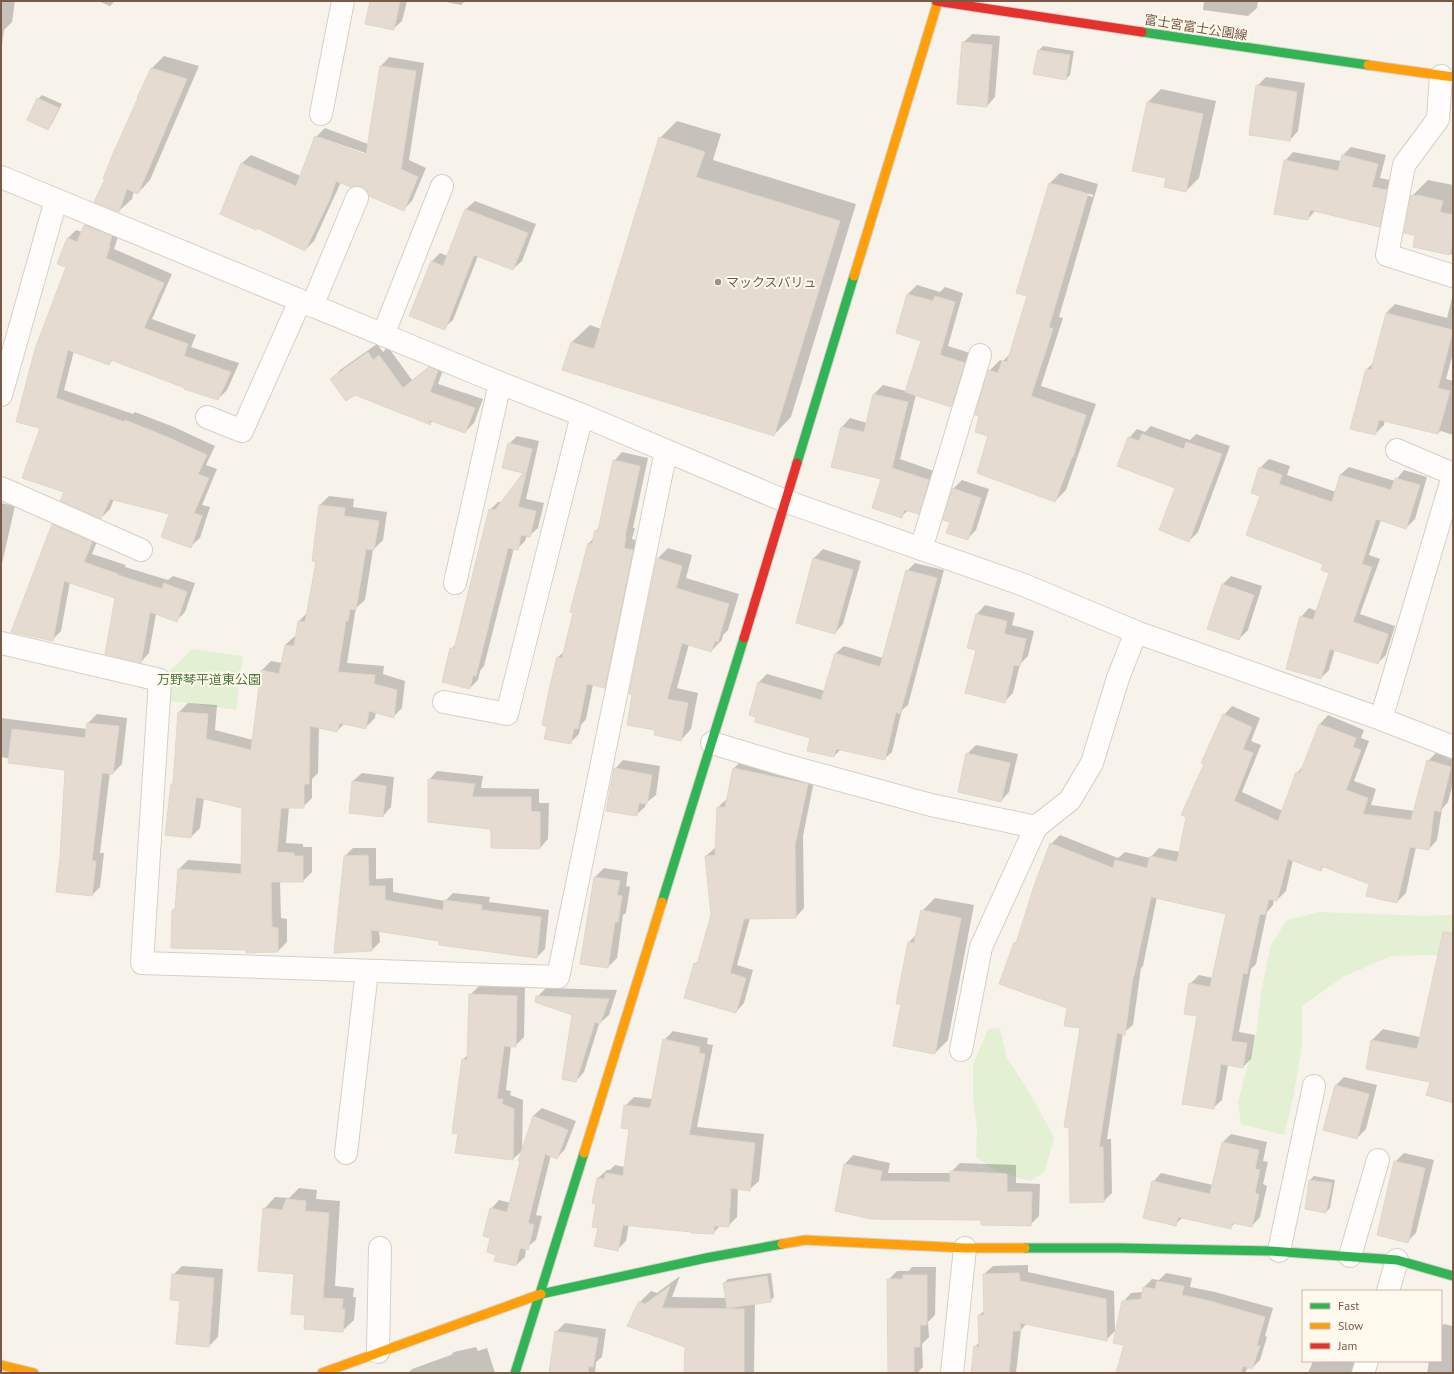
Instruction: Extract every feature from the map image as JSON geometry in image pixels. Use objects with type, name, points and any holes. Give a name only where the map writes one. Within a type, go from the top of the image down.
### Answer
[{"type":"street","points":[[321,114],[343,1]]},
{"type":"street","points":[[515,1373],[538,1295],[712,743],[937,1]]},
{"type":"street","name":"富士宮富士公園線","points":[[937,1],[1226,45],[1447,76]]},
{"type":"street","points":[[1447,76],[1438,119],[1404,165],[1387,255],[1453,276]]},
{"type":"street","points":[[1,177],[500,384],[582,415],[785,501],[1024,585],[1136,632],[1453,747]]},
{"type":"street","points":[[383,335],[442,186]]},
{"type":"street","points":[[207,417],[242,431],[357,198]]},
{"type":"street","points":[[1,395],[56,200]]},
{"type":"street","points":[[922,549],[980,355]]},
{"type":"street","points":[[455,583],[500,384]]},
{"type":"street","points":[[444,702],[507,714],[582,415]]},
{"type":"street","points":[[1381,720],[1453,475],[1397,450]]},
{"type":"street","points":[[1,644],[160,680],[142,963],[558,978],[666,451]]},
{"type":"street","points":[[1,488],[141,550]]},
{"type":"street","points":[[961,1050],[981,947],[1036,827],[1070,800],[1092,763],[1118,678],[1136,632]]},
{"type":"street","points":[[712,743],[931,805],[1036,827]]},
{"type":"street","points":[[346,1153],[367,971]]},
{"type":"street","points":[[1279,1251],[1314,1086]]},
{"type":"street","points":[[1350,1256],[1378,1160]]},
{"type":"street","points":[[322,1373],[538,1295],[706,1258],[805,1240],[965,1248],[1120,1248],[1279,1251],[1397,1260],[1453,1276]]},
{"type":"street","points":[[378,1352],[380,1248]]},
{"type":"street","points":[[952,1373],[965,1248]]},
{"type":"street","points":[[1388,1290],[1397,1260]]},
{"type":"street","points":[[1363,1373],[1367,1362]]},
{"type":"street","points":[[1,1365],[34,1373]]},
{"type":"green space","name":"万野琴平道東公園","points":[[192,649],[243,656],[236,710],[165,700],[168,673]]},
{"type":"green space","points":[[1320,912],[1424,916],[1453,915],[1453,960],[1434,955],[1391,956],[1343,977],[1302,1006],[1302,1045],[1293,1099],[1284,1135],[1241,1124],[1238,1102],[1257,1030],[1261,992],[1271,945],[1287,920]]},
{"type":"green space","points":[[1000,1028],[1006,1056],[1032,1097],[1054,1137],[1045,1171],[1030,1181],[996,1171],[976,1157],[977,1129],[973,1099],[973,1065],[988,1029]]},
{"type":"building","points":[[370,1],[400,1],[394,30],[365,24]]},
{"type":"building","points":[[962,42],[992,45],[987,107],[957,104]]},
{"type":"building","points":[[1038,50],[1070,55],[1066,80],[1033,74]]},
{"type":"building","points":[[380,66],[416,71],[401,169],[418,177],[404,211],[369,196],[367,190],[362,187],[351,187],[336,181],[330,199],[305,251],[257,228],[256,230],[220,214],[241,163],[296,186],[315,136],[366,155]]},
{"type":"building","points":[[151,68],[187,79],[138,194],[127,189],[119,212],[94,202],[105,179],[103,179],[112,156]]},
{"type":"building","points":[[1256,85],[1297,92],[1290,141],[1249,135]]},
{"type":"building","points":[[37,98],[59,108],[48,130],[27,120]]},
{"type":"building","points":[[1147,102],[1203,114],[1186,192],[1164,187],[1166,178],[1132,171]]},
{"type":"building","name":"マックスバリュ","points":[[659,137],[705,152],[696,177],[840,221],[774,436],[562,370],[571,342],[594,349]]},
{"type":"building","points":[[1342,155],[1378,164],[1372,187],[1387,190],[1380,227],[1310,210],[1308,220],[1274,214],[1284,160],[1338,171]]},
{"type":"building","points":[[1049,183],[1088,194],[1049,327],[1053,329],[1031,396],[1086,415],[1073,457],[1055,502],[977,473],[988,436],[975,432],[979,416],[975,415],[988,370],[998,373],[1002,361],[1007,362],[1027,296],[1016,293]]},
{"type":"building","points":[[1411,195],[1443,201],[1440,212],[1453,215],[1453,238],[1450,255],[1413,247],[1415,235],[1404,233]]},
{"type":"building","points":[[465,209],[528,233],[513,270],[474,255],[445,330],[409,316],[431,261],[443,266]]},
{"type":"building","points":[[84,225],[112,236],[106,258],[164,283],[144,328],[188,344],[184,356],[231,372],[218,400],[184,389],[185,388],[111,360],[109,365],[68,350],[56,398],[125,422],[125,420],[207,455],[198,474],[209,478],[194,513],[202,516],[191,548],[161,537],[169,514],[110,499],[101,519],[60,501],[64,492],[22,478],[40,428],[16,422],[35,349],[66,267],[57,264],[67,238],[77,242]]},
{"type":"building","points":[[907,294],[933,301],[935,296],[955,302],[940,355],[965,363],[951,407],[905,392],[921,341],[896,333]]},
{"type":"building","points":[[1386,313],[1453,330],[1438,388],[1450,391],[1438,434],[1379,420],[1375,435],[1350,429],[1366,369],[1371,370]]},
{"type":"building","points":[[368,352],[373,360],[379,355],[403,388],[429,367],[438,371],[430,392],[475,408],[465,433],[428,420],[431,425],[355,395],[346,401],[330,379]]},
{"type":"building","points":[[873,394],[908,402],[892,468],[929,480],[919,514],[904,510],[902,518],[872,508],[881,479],[831,467],[841,427],[864,432]]},
{"type":"building","points":[[1142,434],[1184,449],[1186,442],[1222,454],[1189,542],[1159,530],[1175,488],[1117,466],[1128,437],[1139,441]]},
{"type":"building","points":[[508,443],[532,449],[518,507],[536,511],[530,537],[521,535],[518,550],[508,548],[476,676],[473,675],[470,689],[442,682],[450,648],[454,649],[489,509],[495,510],[523,473],[502,468]]},
{"type":"building","points":[[613,460],[640,466],[624,548],[633,550],[605,688],[587,684],[578,729],[574,728],[571,744],[544,739],[547,727],[542,725],[557,657],[562,658],[573,613],[570,612],[588,543],[592,544],[595,530],[598,531]]},
{"type":"building","points":[[1259,467],[1282,475],[1279,484],[1332,502],[1340,475],[1391,490],[1395,478],[1420,485],[1406,529],[1376,519],[1362,564],[1372,567],[1353,622],[1388,634],[1378,664],[1330,649],[1321,679],[1286,669],[1300,616],[1313,620],[1329,573],[1321,570],[1323,564],[1246,535],[1260,496],[1251,493]]},
{"type":"building","points":[[952,488],[981,498],[968,540],[946,533],[950,522],[943,520]]},
{"type":"building","points":[[319,505],[345,508],[344,516],[379,521],[374,550],[366,549],[356,610],[350,609],[348,621],[346,621],[338,672],[375,675],[374,684],[397,690],[394,718],[369,711],[366,729],[340,723],[337,732],[310,726],[309,784],[304,784],[304,808],[281,808],[277,852],[294,853],[294,856],[303,856],[303,882],[271,882],[272,927],[278,928],[278,952],[246,953],[246,950],[171,948],[172,910],[175,910],[178,869],[241,874],[242,808],[196,797],[191,838],[165,835],[171,784],[173,784],[178,712],[208,714],[206,739],[251,750],[261,670],[279,674],[285,645],[294,646],[298,621],[305,622],[316,562],[312,561]]},
{"type":"building","points":[[52,524],[92,542],[84,562],[162,589],[164,583],[187,592],[177,622],[150,612],[141,663],[105,654],[115,598],[64,581],[53,641],[11,632]]},
{"type":"building","points":[[657,558],[682,566],[676,588],[729,604],[718,642],[715,641],[711,652],[682,643],[667,699],[688,703],[681,741],[654,735],[655,730],[627,725],[632,695],[629,694]]},
{"type":"building","points":[[813,558],[853,570],[835,634],[796,623]]},
{"type":"building","points":[[906,570],[937,578],[900,714],[896,712],[885,760],[836,749],[834,757],[807,751],[810,738],[755,722],[756,717],[749,715],[758,682],[821,700],[835,653],[880,667]]},
{"type":"building","points":[[1222,584],[1254,595],[1239,640],[1207,629]]},
{"type":"building","points":[[976,614],[1007,621],[1004,634],[1026,639],[1020,666],[1014,665],[1005,703],[965,693],[976,650],[967,648]]},
{"type":"building","points":[[1223,714],[1252,727],[1243,749],[1253,753],[1234,801],[1278,821],[1296,772],[1300,773],[1319,724],[1356,738],[1353,747],[1361,750],[1346,790],[1368,798],[1363,814],[1411,820],[1427,760],[1451,767],[1440,812],[1434,810],[1429,850],[1410,847],[1397,903],[1366,896],[1369,884],[1321,866],[1321,871],[1288,859],[1277,901],[1269,899],[1265,915],[1260,914],[1247,974],[1243,973],[1231,1041],[1247,1043],[1243,1068],[1221,1064],[1214,1109],[1182,1104],[1197,1016],[1184,1014],[1189,983],[1210,987],[1226,914],[1151,897],[1133,976],[1125,1035],[1117,1033],[1099,1147],[1103,1147],[1104,1202],[1070,1203],[1069,1128],[1064,1127],[1080,1028],[1064,1026],[1067,1008],[999,984],[1014,942],[1016,943],[1034,886],[1050,843],[1113,868],[1115,860],[1147,868],[1150,856],[1177,862],[1186,817],[1181,815],[1204,764],[1201,763]]},
{"type":"building","points":[[87,723],[119,726],[113,774],[102,773],[92,861],[96,861],[92,896],[56,892],[60,857],[65,770],[8,763],[12,729],[85,738]]},
{"type":"building","points":[[966,753],[1010,763],[1001,802],[958,792]]},
{"type":"building","points":[[614,768],[652,775],[647,804],[639,803],[637,816],[606,811]]},
{"type":"building","points":[[733,768],[808,784],[795,845],[796,918],[744,919],[730,973],[746,978],[736,1013],[684,998],[694,963],[697,964],[711,915],[705,856],[715,855],[717,807],[725,807]]},
{"type":"building","points":[[428,779],[475,784],[472,797],[531,797],[531,811],[540,812],[540,849],[491,848],[490,829],[428,822]]},
{"type":"building","points":[[352,781],[386,786],[383,817],[349,813]]},
{"type":"building","points":[[368,855],[369,886],[385,886],[385,900],[443,910],[444,900],[482,905],[481,910],[541,917],[537,958],[439,945],[439,941],[371,930],[372,951],[334,953],[344,856]]},
{"type":"building","points":[[594,877],[620,881],[617,895],[622,896],[618,922],[615,922],[608,968],[580,964]]},
{"type":"building","points":[[921,910],[961,918],[935,1054],[893,1046],[901,1004],[896,1004],[908,942],[914,943]]},
{"type":"building","points":[[1443,932],[1453,933],[1453,1103],[1426,1095],[1430,1082],[1366,1069],[1371,1040],[1417,1049]]},
{"type":"building","points":[[469,994],[517,996],[516,1047],[504,1046],[497,1099],[503,1099],[502,1104],[514,1109],[513,1160],[455,1153],[458,1134],[452,1133],[462,1059],[467,1060]]},
{"type":"building","points":[[536,996],[609,999],[600,1024],[595,1022],[576,1082],[562,1079],[572,1015],[535,1002]]},
{"type":"building","points":[[663,1039],[700,1047],[699,1053],[705,1054],[689,1135],[755,1143],[750,1191],[731,1188],[729,1227],[714,1226],[714,1234],[691,1233],[623,1225],[618,1251],[594,1246],[598,1228],[592,1227],[596,1204],[592,1203],[597,1178],[604,1179],[606,1173],[623,1176],[629,1129],[621,1128],[624,1105],[650,1108]]},
{"type":"building","points":[[1335,1085],[1369,1094],[1357,1139],[1323,1130]]},
{"type":"building","points":[[533,1116],[568,1130],[557,1159],[545,1154],[528,1223],[534,1225],[528,1250],[520,1248],[516,1266],[494,1261],[496,1255],[487,1252],[490,1238],[483,1236],[490,1208],[507,1212],[520,1161],[518,1161]]},
{"type":"building","points":[[1222,1142],[1259,1150],[1255,1169],[1260,1170],[1255,1192],[1259,1195],[1252,1227],[1232,1223],[1231,1229],[1178,1217],[1176,1226],[1143,1218],[1152,1181],[1210,1194]]},
{"type":"building","points":[[1394,1161],[1425,1168],[1408,1243],[1377,1235]]},
{"type":"building","points":[[844,1164],[882,1171],[880,1181],[950,1182],[950,1171],[1007,1174],[1007,1192],[1032,1192],[1031,1226],[981,1225],[981,1220],[871,1219],[835,1211]]},
{"type":"building","points":[[1309,1180],[1332,1183],[1326,1213],[1305,1209]]},
{"type":"building","points":[[286,1199],[306,1201],[305,1211],[329,1213],[323,1298],[343,1299],[342,1309],[345,1309],[343,1332],[304,1329],[305,1315],[291,1314],[294,1274],[258,1271],[263,1208],[282,1210]]},
{"type":"building","points":[[1019,1273],[1020,1281],[1106,1299],[1107,1341],[1020,1323],[1021,1331],[1013,1331],[1009,1373],[971,1373],[974,1346],[979,1347],[978,1315],[984,1315],[983,1274]]},
{"type":"building","points":[[172,1274],[214,1278],[209,1347],[176,1344],[180,1301],[170,1300]]},
{"type":"building","points":[[903,1275],[927,1275],[927,1325],[920,1325],[920,1347],[914,1347],[914,1373],[888,1373],[887,1279],[903,1279]]},
{"type":"building","points":[[767,1276],[771,1302],[727,1308],[723,1283]]},
{"type":"building","points":[[1157,1281],[1184,1286],[1182,1295],[1206,1300],[1265,1317],[1257,1345],[1260,1346],[1252,1369],[1243,1366],[1241,1373],[1116,1373],[1124,1345],[1113,1343],[1122,1301],[1141,1299],[1143,1287],[1155,1289]]},
{"type":"building","points":[[670,1286],[662,1308],[744,1309],[744,1373],[684,1373],[685,1347],[627,1326],[639,1301],[645,1304]]},
{"type":"building","points":[[555,1331],[598,1338],[593,1367],[589,1366],[588,1373],[549,1373]]},
{"type":"traffic: fast","points":[[1142,32],[1368,65]]},
{"type":"traffic: fast","points":[[797,463],[854,276]]},
{"type":"traffic: fast","points":[[662,902],[744,638]]},
{"type":"traffic: fast","points":[[515,1373],[584,1153]]},
{"type":"traffic: fast","points":[[541,1294],[706,1258],[782,1244]]},
{"type":"traffic: fast","points":[[1025,1248],[1270,1251],[1397,1260],[1453,1276]]},
{"type":"traffic: slow","points":[[854,276],[938,1]]},
{"type":"traffic: slow","points":[[1368,65],[1453,77]]},
{"type":"traffic: slow","points":[[584,1153],[662,902]]},
{"type":"traffic: slow","points":[[782,1244],[805,1240],[965,1248],[1025,1248]]},
{"type":"traffic: slow","points":[[322,1373],[541,1294]]},
{"type":"traffic: slow","points":[[1,1365],[34,1373]]},
{"type":"traffic: jam","points":[[936,1],[1142,32]]},
{"type":"traffic: jam","points":[[744,638],[797,463]]},
{"type":"place","name":"マックスバリュ","points":[[718,282]]}]
